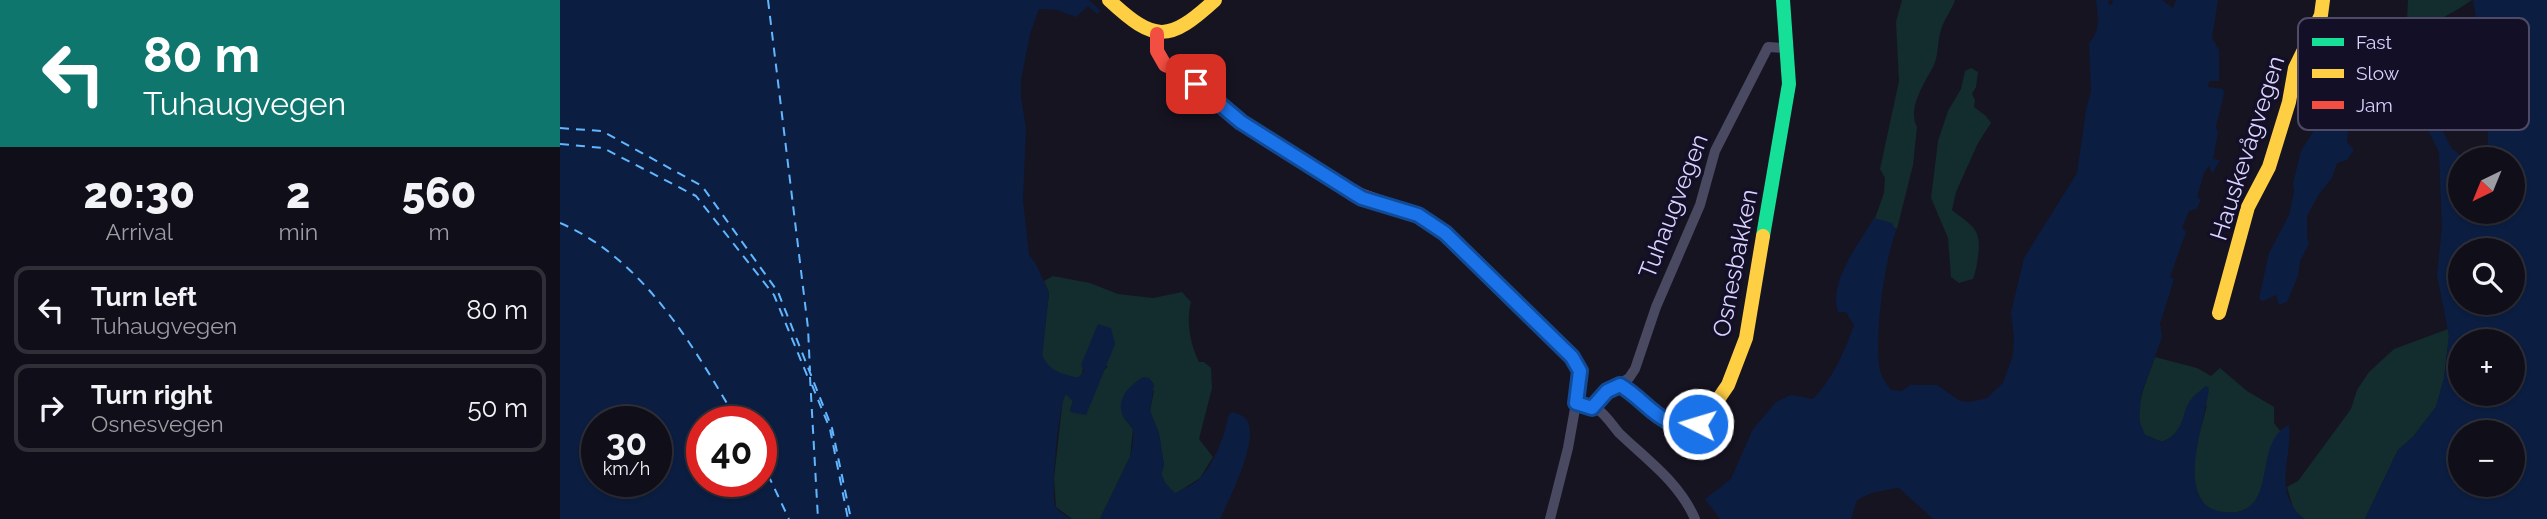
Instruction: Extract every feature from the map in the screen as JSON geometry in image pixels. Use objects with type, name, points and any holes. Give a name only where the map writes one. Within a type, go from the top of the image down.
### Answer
[{"type":"street","points":[[1109,0],[1136,25],[1157,34],[1165,34],[1179,28],[1215,0]]},
{"type":"street","name":"Osnesbakken","points":[[1620,385],[1665,421],[1687,426],[1698,424],[1706,417],[1728,385],[1746,338],[1789,84],[1783,0]]},
{"type":"street","name":"Hauskevågvegen","points":[[2320,18],[2323,0]]},
{"type":"street","points":[[1157,34],[1157,51],[1165,65],[1182,72],[1241,122],[1362,198],[1418,215],[1445,233],[1572,357],[1580,371],[1576,403],[1550,519]]},
{"type":"street","name":"Tuhaugvegen","points":[[1592,408],[1607,391],[1629,378],[1635,369],[1656,307],[1700,205],[1715,151],[1768,47],[1786,48]]},
{"type":"street","name":"Hauskevågvegen","points":[[2220,313],[2248,207],[2269,167],[2298,62]]},
{"type":"street","points":[[1576,403],[1603,414],[1618,432],[1669,480],[1687,502],[1695,519]]},
{"type":"green space","points":[[1902,0],[1955,0],[1941,30],[1935,63],[1916,104],[1914,120],[1917,127],[1913,165],[1897,229],[1874,221],[1884,193],[1885,178],[1880,169],[1899,81],[1896,22]]},
{"type":"green space","points":[[2408,0],[2472,0],[2442,18],[2407,18]]},
{"type":"green space","points":[[1971,68],[1978,72],[1972,94],[1974,107],[1991,123],[1978,143],[1956,192],[1952,210],[1974,228],[1979,247],[1973,279],[1959,283],[1951,277],[1948,238],[1931,198],[1938,141],[1948,111],[1961,89],[1965,71]]},
{"type":"green space","points":[[1053,276],[1090,283],[1118,294],[1153,298],[1182,292],[1191,302],[1189,324],[1193,348],[1199,362],[1204,362],[1211,368],[1212,388],[1199,439],[1213,457],[1200,478],[1175,494],[1165,483],[1161,474],[1164,465],[1159,434],[1150,411],[1154,390],[1124,418],[1133,429],[1130,457],[1100,519],[1072,519],[1056,507],[1054,478],[1063,397],[1065,393],[1073,401],[1070,410],[1108,366],[1083,367],[1082,375],[1077,378],[1055,372],[1046,364],[1042,355],[1049,293],[1044,281]]},
{"type":"green space","points":[[2448,329],[2444,379],[2436,407],[2413,437],[2398,450],[2365,519],[2304,519],[2294,511],[2287,487],[2298,481],[2351,409],[2357,390],[2369,372],[2394,349]]},
{"type":"green space","points":[[2155,357],[2197,368],[2211,376],[2220,368],[2247,391],[2274,407],[2274,423],[2281,432],[2271,448],[2259,493],[2246,509],[2217,514],[2206,507],[2198,493],[2195,455],[2207,405],[2186,413],[2177,431],[2162,442],[2143,434],[2140,404]]},
{"type":"water","points":[[560,0],[1089,0],[1101,11],[1097,14],[1088,6],[1076,17],[1057,10],[1039,9],[1030,34],[1021,80],[1026,128],[1023,200],[1029,255],[1049,293],[1042,355],[1052,368],[1078,378],[1084,371],[1081,365],[1098,324],[1111,328],[1115,344],[1086,415],[1070,412],[1073,401],[1066,394],[1063,401],[1056,448],[1054,497],[1058,510],[1072,519],[560,519]]},
{"type":"water","points":[[2096,0],[2109,0],[2108,4],[2112,5],[2113,0],[2162,0],[2173,8],[2176,0],[2218,0],[2212,38],[2219,50],[2219,81],[2209,81],[2208,87],[2223,89],[2224,94],[2216,126],[2218,133],[2213,159],[2220,160],[2212,174],[2209,165],[2204,173],[2197,197],[2201,200],[2196,209],[2189,211],[2182,228],[2186,232],[2170,277],[2174,279],[2160,324],[2162,337],[2141,395],[2139,420],[2145,435],[2161,442],[2175,434],[2192,398],[2206,386],[2209,388],[2195,466],[2196,485],[2202,500],[2215,510],[2237,512],[2249,507],[2257,498],[2272,444],[2278,433],[2289,425],[2286,486],[2294,508],[2304,519],[1933,519],[1896,488],[1871,493],[1857,500],[1851,519],[1720,519],[1705,499],[1731,479],[1753,429],[1776,402],[1791,395],[1813,399],[1837,365],[1854,325],[1846,312],[1838,312],[1837,288],[1847,264],[1874,218],[1892,223],[1896,231],[1884,279],[1878,335],[1880,369],[1889,388],[1902,391],[1910,385],[1937,385],[1960,401],[1970,402],[1987,398],[2003,383],[2013,355],[2011,313],[2024,258],[2077,173],[2091,91],[2089,43],[2097,28]]},
{"type":"water","points":[[2473,0],[2547,0],[2547,519],[2365,519],[2398,450],[2413,437],[2436,407],[2444,379],[2448,345],[2448,406],[2525,406],[2525,329],[2448,331],[2437,275],[2442,227],[2439,152],[2428,130],[2442,130],[2451,147],[2448,147],[2448,224],[2525,224],[2525,147],[2488,147],[2488,130],[2529,130],[2529,18],[2476,18]]},
{"type":"water","points":[[2314,130],[2348,130],[2347,142],[2354,150],[2347,160],[2337,163],[2332,178],[2307,216],[2309,244],[2300,261],[2298,276],[2287,302],[2279,305],[2276,295],[2263,301],[2259,299],[2269,253],[2289,215],[2301,151]]},
{"type":"water","points":[[1143,377],[1149,378],[1154,384],[1150,411],[1159,434],[1164,465],[1161,474],[1165,483],[1175,493],[1195,483],[1210,466],[1222,440],[1228,416],[1232,412],[1246,419],[1250,428],[1247,454],[1220,519],[1100,519],[1130,457],[1132,446],[1133,431],[1122,414],[1121,402],[1129,388]]},
{"type":"ferry route","points":[[768,0],[808,328],[810,371]]},
{"type":"ferry route","points":[[560,128],[602,131],[702,186],[778,292],[832,428],[851,519]]},
{"type":"ferry route","points":[[560,144],[603,148],[696,196],[774,295],[809,380]]},
{"type":"ferry route","points":[[560,223],[590,239],[617,259],[664,307],[728,406]]},
{"type":"ferry route","points":[[810,377],[818,519]]},
{"type":"ferry route","points":[[812,385],[830,429],[848,519]]},
{"type":"ferry route","points":[[777,494],[789,519]]},
{"type":"traffic: fast","points":[[1763,236],[1789,84],[1783,0]]},
{"type":"traffic: fast","points":[[1429,223],[1445,234],[1576,362],[1581,376],[1576,403]]},
{"type":"traffic: slow","points":[[1109,0],[1138,24],[1162,32],[1186,24],[1215,0]]},
{"type":"traffic: slow","points":[[2320,18],[2323,0]]},
{"type":"traffic: slow","points":[[2219,313],[2248,207],[2269,167],[2298,62]]},
{"type":"traffic: slow","points":[[1620,385],[1665,421],[1687,426],[1698,424],[1706,417],[1728,385],[1746,338],[1763,236]]},
{"type":"traffic: jam","points":[[1157,34],[1157,51],[1165,65],[1182,72],[1241,122],[1352,192],[1417,215],[1429,223]]},
{"type":"route","points":[[1196,84],[1241,122],[1362,198],[1418,215],[1445,233],[1572,357],[1581,376],[1576,403],[1592,408],[1607,391],[1620,385],[1665,421],[1687,426],[1698,424]]}]
